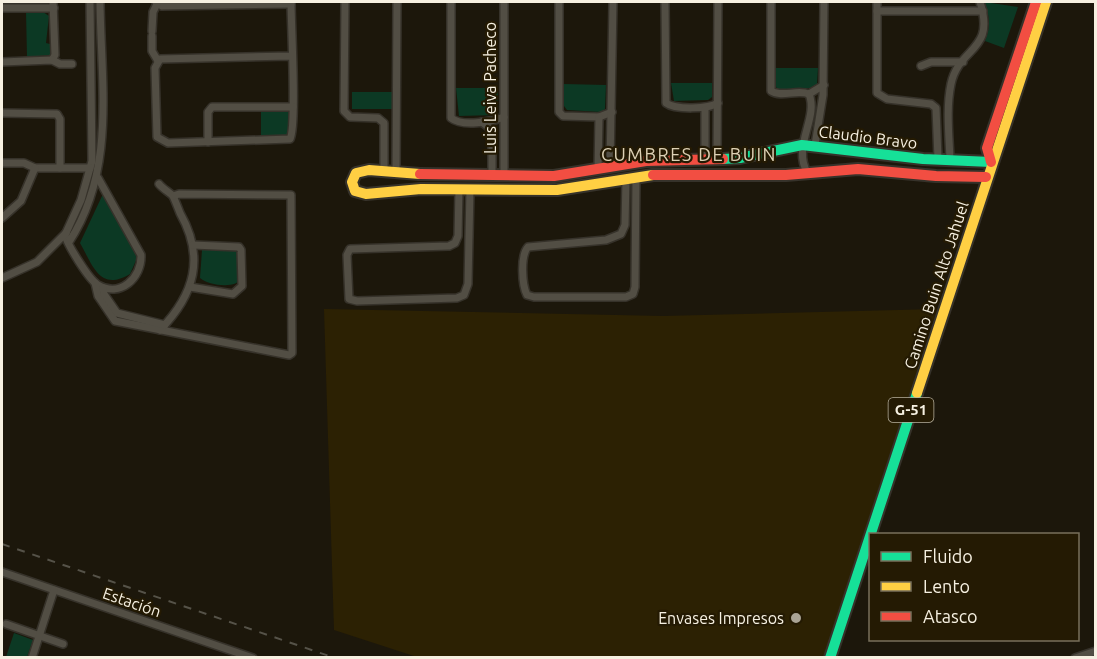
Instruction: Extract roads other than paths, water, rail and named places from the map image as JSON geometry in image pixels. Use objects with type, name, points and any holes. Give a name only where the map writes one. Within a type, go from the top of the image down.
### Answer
[{"type":"street","points":[[2,278],[37,262],[66,233],[81,200],[90,168],[92,130],[90,2]]},
{"type":"street","points":[[69,242],[85,215],[98,178],[102,129],[100,2]]},
{"type":"street","points":[[345,2],[344,111],[350,117],[379,119],[398,112]]},
{"type":"street","points":[[390,173],[398,112],[397,2]]},
{"type":"street","points":[[451,2],[450,113],[453,119],[482,122],[504,117]]},
{"type":"street","name":"Luis Leiva Pacheco","points":[[504,2],[504,175]]},
{"type":"street","points":[[559,2],[561,115],[599,117],[612,112]]},
{"type":"street","points":[[610,166],[613,2]]},
{"type":"street","points":[[665,2],[666,101],[670,106],[705,110],[718,103]]},
{"type":"street","points":[[717,160],[718,2]]},
{"type":"street","points":[[771,2],[770,87],[773,92],[808,94],[824,85]]},
{"type":"street","points":[[815,145],[824,85],[824,2]]},
{"type":"street","points":[[877,2],[877,93],[887,99],[931,104],[950,97]]},
{"type":"street","points":[[950,159],[952,79],[984,31],[980,2]]},
{"type":"street","name":"Camino Buin Alto Jahuel","points":[[991,162],[987,148],[1036,2]]},
{"type":"street","name":"Camino Buin Alto Jahuel","points":[[870,533],[986,177],[1046,2]]},
{"type":"street","points":[[158,61],[153,54],[152,34],[153,12],[156,3],[291,3],[293,107],[293,134],[287,141],[164,142],[157,137],[155,68],[158,61],[165,57],[292,56]]},
{"type":"street","points":[[2,8],[54,4],[55,55],[52,60]]},
{"type":"street","points":[[877,11],[983,11]]},
{"type":"street","points":[[2,62],[52,60],[60,64],[72,64]]},
{"type":"street","points":[[921,66],[931,62],[963,62]]},
{"type":"street","points":[[802,145],[810,106],[808,94]]},
{"type":"street","points":[[931,104],[936,108],[938,116],[933,159]]},
{"type":"street","points":[[208,142],[208,112],[212,107],[293,107]]},
{"type":"street","points":[[705,110],[705,160]]},
{"type":"street","points":[[2,113],[57,114],[60,119],[60,168]]},
{"type":"street","points":[[598,169],[599,117]]},
{"type":"street","points":[[379,119],[385,127],[390,173]]},
{"type":"street","name":"Luis Leiva Pacheco","points":[[482,122],[490,125],[492,132],[492,175]]},
{"type":"street","points":[[92,130],[98,132],[102,129]]},
{"type":"street","name":"Claudio Bravo","points":[[986,177],[928,176],[873,169],[808,174],[650,176],[579,188],[539,190],[421,189],[366,194],[358,193],[353,189],[352,179],[358,172],[567,175],[646,161],[740,158],[802,145],[933,159],[991,162]]},
{"type":"street","name":"Claudio Bravo","points":[[802,145],[801,161],[808,174]]},
{"type":"street","name":"Claudio Bravo","points":[[928,176],[933,159]]},
{"type":"street","points":[[646,161],[646,170],[650,176]]},
{"type":"street","points":[[2,163],[24,163],[35,168],[90,168]]},
{"type":"street","points":[[2,218],[21,201],[35,168]]},
{"type":"street","points":[[421,174],[421,189]]},
{"type":"street","points":[[539,190],[540,176]]},
{"type":"street","points":[[95,283],[103,288],[116,289],[131,282],[137,274],[141,260],[137,244],[98,178]]},
{"type":"street","points":[[621,234],[625,225],[631,178]]},
{"type":"street","points":[[631,178],[636,239],[633,294],[626,297],[529,296],[524,288],[526,248],[606,240],[621,234],[636,239]]},
{"type":"street","points":[[159,184],[173,196],[193,245],[194,267],[190,286],[178,310],[162,327]]},
{"type":"street","points":[[459,189],[455,241],[468,254]]},
{"type":"street","points":[[469,240],[350,249],[347,255],[347,295],[349,299],[357,302],[462,297],[468,284],[468,254],[469,240],[470,189]]},
{"type":"street","points":[[66,233],[69,242],[95,283],[98,296],[112,318],[289,355],[293,352],[292,196],[289,194],[179,194],[173,196]]},
{"type":"street","points":[[190,286],[233,294],[242,286],[241,250],[238,246],[193,245]]},
{"type":"street","points":[[103,288],[104,294],[117,313],[162,327]]},
{"type":"street","name":"Camino Buin Alto Jahuel","points":[[830,657],[869,537]]},
{"type":"street","name":"Estación","points":[[2,572],[253,657]]},
{"type":"street","points":[[32,657],[54,590]]},
{"type":"street","points":[[6,624],[63,644]]},
{"type":"street","points":[[1075,657],[1095,651]]},
{"type":"railway","points":[[2,544],[335,658]]},
{"type":"place","name":"Envases Impresos","points":[[796,618]]},
{"type":"district","name":"CUMBRES DE BUIN","points":[[689,155]]}]
